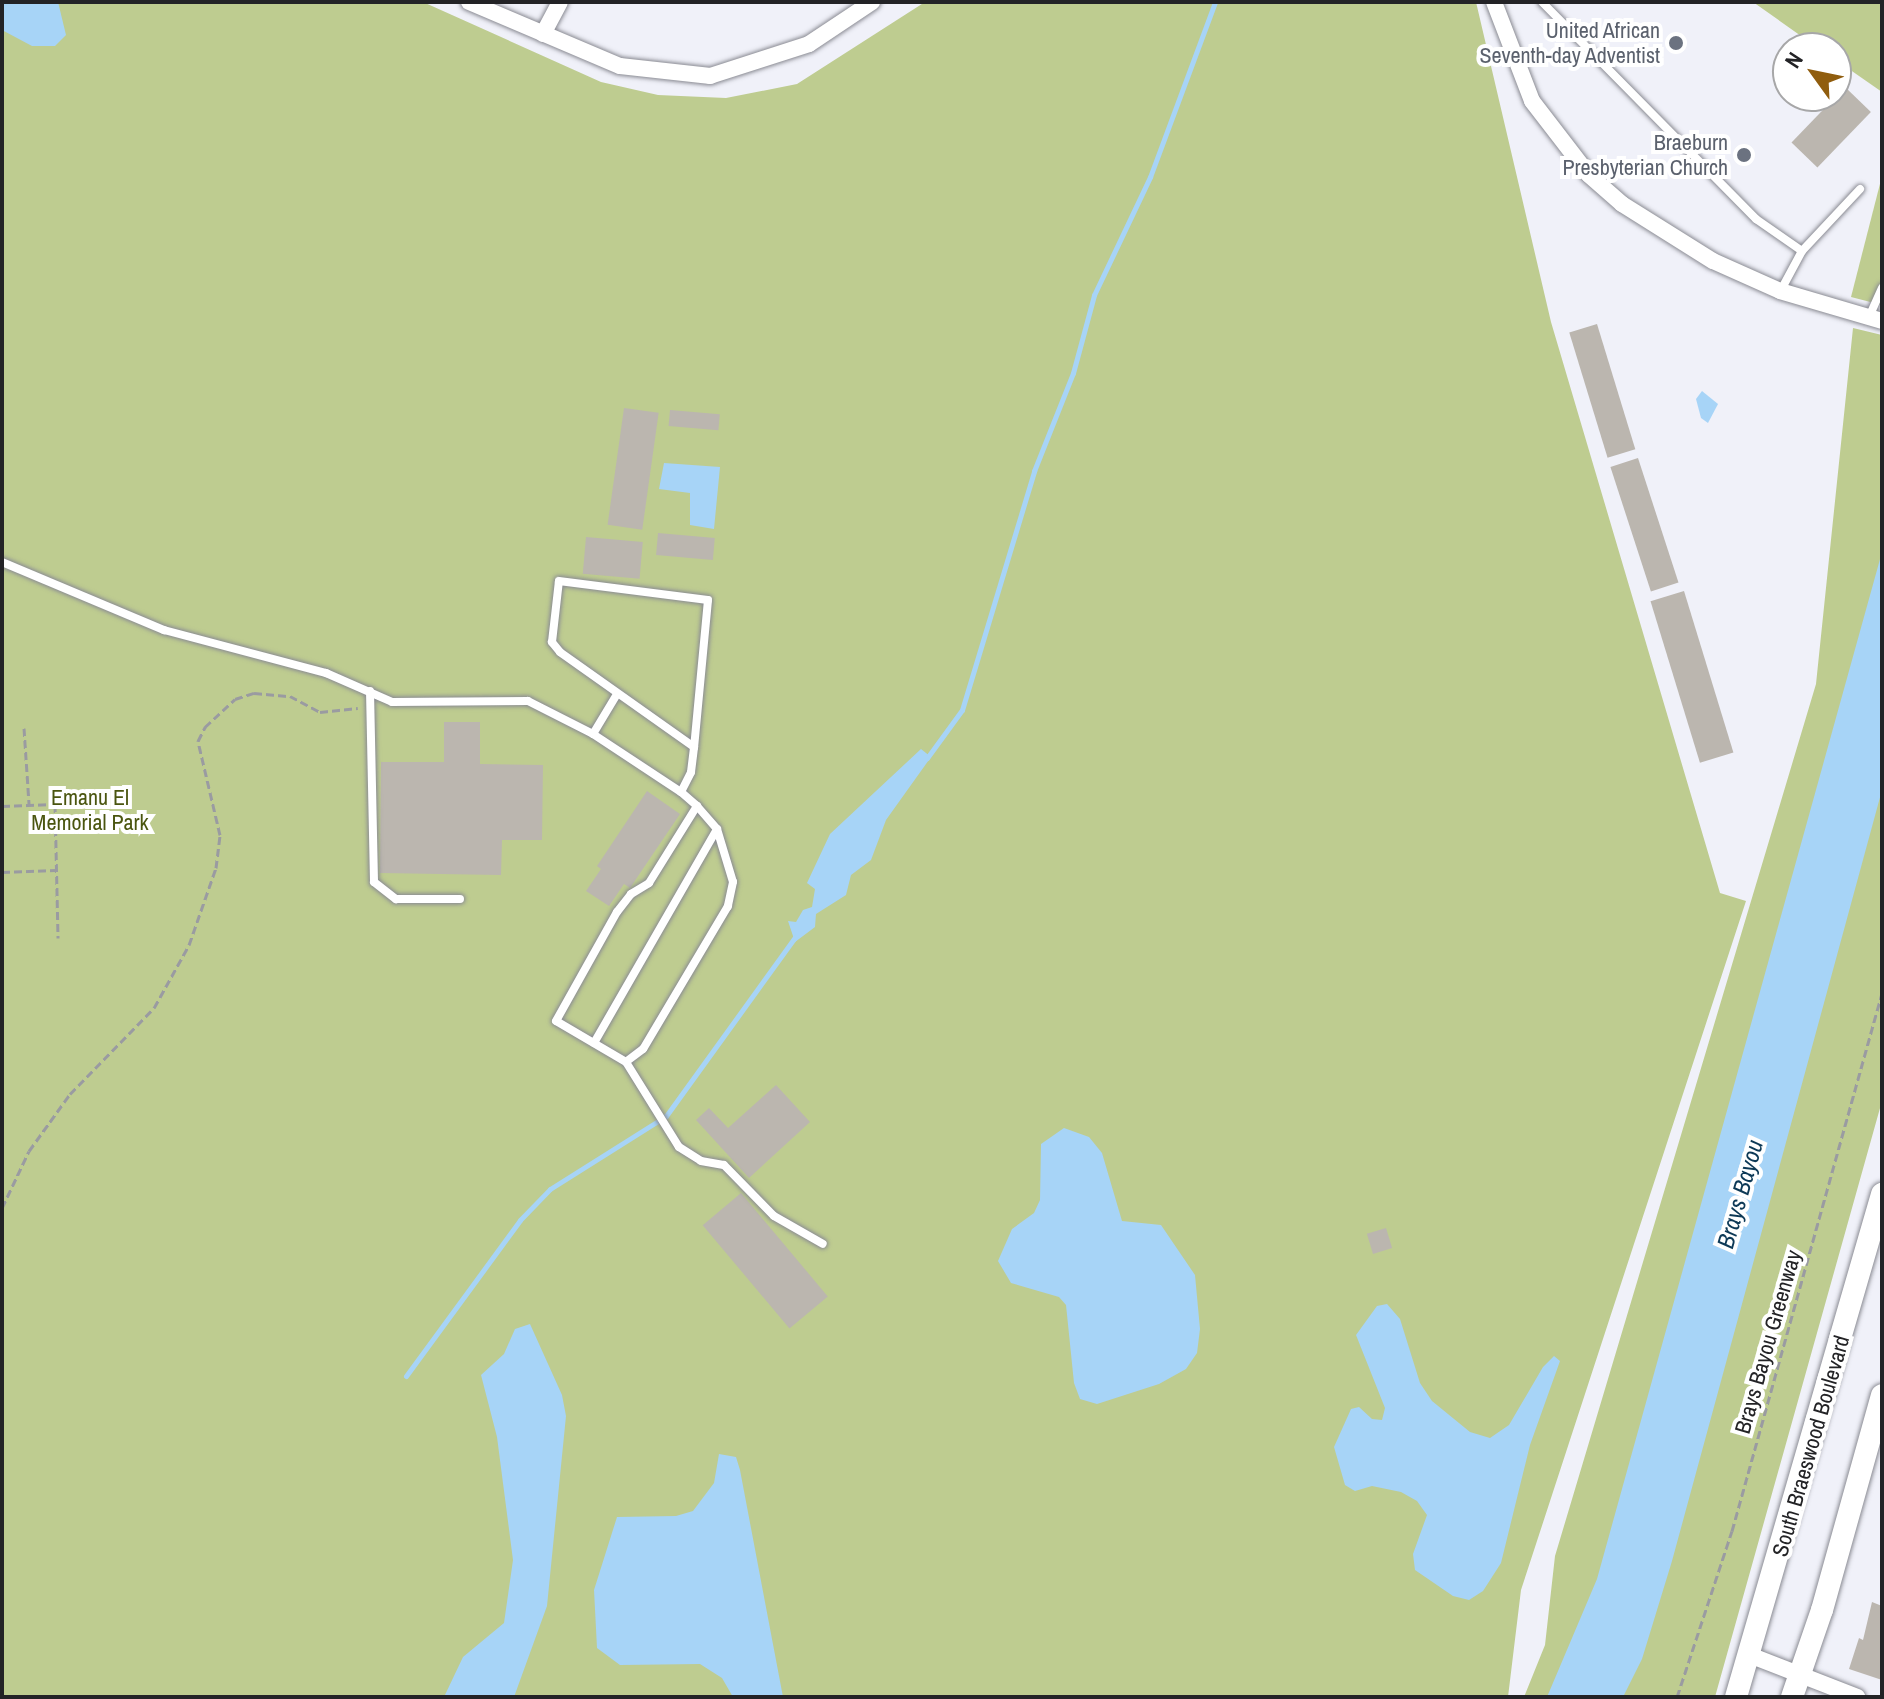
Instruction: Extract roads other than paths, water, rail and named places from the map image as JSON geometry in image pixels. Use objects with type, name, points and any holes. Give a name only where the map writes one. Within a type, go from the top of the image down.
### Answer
[{"type":"main road","name":"South Braeswood Boulevard","points":[[1736,1697],[1752,1656],[1881,1202]]},
{"type":"main road","points":[[1792,1697],[1882,1395]]},
{"type":"street","points":[[469,2],[620,66],[710,76],[809,44],[872,2]]},
{"type":"street","points":[[543,34],[560,2]]},
{"type":"street","points":[[1494,2],[1532,101],[1589,175],[1622,204],[1692,249],[1780,291],[1876,319]]},
{"type":"street","points":[[1752,1656],[1857,1697]]},
{"type":"lane","points":[[1542,2],[1756,219],[1802,251]]},
{"type":"lane","points":[[1780,291],[1802,251],[1860,189]]},
{"type":"lane","points":[[1876,319],[1882,288]]},
{"type":"lane","points":[[2,562],[164,630],[326,673],[392,702],[528,701],[593,734],[681,792],[717,829],[733,882],[728,906],[643,1049],[626,1062]]},
{"type":"lane","points":[[681,792],[691,772],[694,747],[708,600],[559,581],[552,642],[573,664],[694,747]]},
{"type":"lane","points":[[370,691],[374,882],[396,899],[460,899]]},
{"type":"lane","points":[[593,734],[617,694]]},
{"type":"lane","points":[[697,806],[649,883],[631,894],[617,912],[556,1021],[626,1062],[679,1147],[701,1161],[724,1165],[774,1216],[823,1244]]},
{"type":"lane","points":[[594,1043],[717,829]]},
{"type":"water","points":[[2,2],[58,2],[66,35],[55,46],[32,46],[2,30]]},
{"type":"water","points":[[1702,391],[1718,404],[1708,423],[1701,418],[1696,399]]},
{"type":"water","points":[[664,463],[720,467],[714,529],[690,525],[690,493],[659,489]]},
{"type":"water","name":"Brays Bayou","points":[[1882,552],[1882,790],[1672,1561],[1642,1659],[1623,1697],[1547,1697],[1597,1579]]},
{"type":"water","points":[[921,749],[931,757],[886,820],[871,860],[851,875],[846,895],[816,914],[815,927],[795,942],[788,921],[796,922],[803,910],[812,907],[815,889],[807,883],[830,834]]},
{"type":"water","points":[[1064,1128],[1089,1137],[1102,1153],[1122,1221],[1161,1225],[1195,1275],[1200,1329],[1197,1353],[1186,1369],[1159,1384],[1097,1404],[1080,1399],[1074,1383],[1066,1305],[1059,1297],[1011,1283],[998,1261],[1012,1229],[1034,1213],[1040,1200],[1041,1144]]},
{"type":"water","points":[[1387,1304],[1400,1319],[1420,1383],[1432,1401],[1470,1432],[1490,1438],[1509,1425],[1543,1367],[1554,1356],[1560,1361],[1530,1445],[1501,1563],[1483,1591],[1469,1600],[1453,1596],[1415,1570],[1413,1554],[1427,1515],[1417,1501],[1401,1492],[1372,1486],[1355,1491],[1345,1485],[1334,1447],[1351,1409],[1359,1407],[1372,1419],[1382,1420],[1385,1408],[1356,1335],[1377,1306]]},
{"type":"water","points":[[530,1324],[562,1395],[566,1416],[547,1606],[514,1697],[444,1697],[463,1657],[504,1623],[513,1560],[497,1437],[481,1375],[504,1354],[515,1329]]},
{"type":"water","points":[[719,1454],[736,1457],[740,1470],[783,1697],[733,1697],[722,1678],[700,1664],[620,1665],[597,1648],[594,1590],[617,1517],[676,1516],[693,1511],[714,1483]]},
{"type":"waterway","points":[[927,758],[962,710],[1034,471],[1073,373],[1094,295],[1150,177],[1215,2]]},
{"type":"waterway","points":[[406,1376],[520,1220],[550,1189],[666,1116],[795,937]]},
{"type":"place","name":"United African Seventh-day Adventist","points":[[1676,43]]},
{"type":"place","name":"Braeburn Presbyterian Church","points":[[1744,155]]},
{"type":"park label","name":"Emanu El Memorial Park","points":[[90,810]]}]
